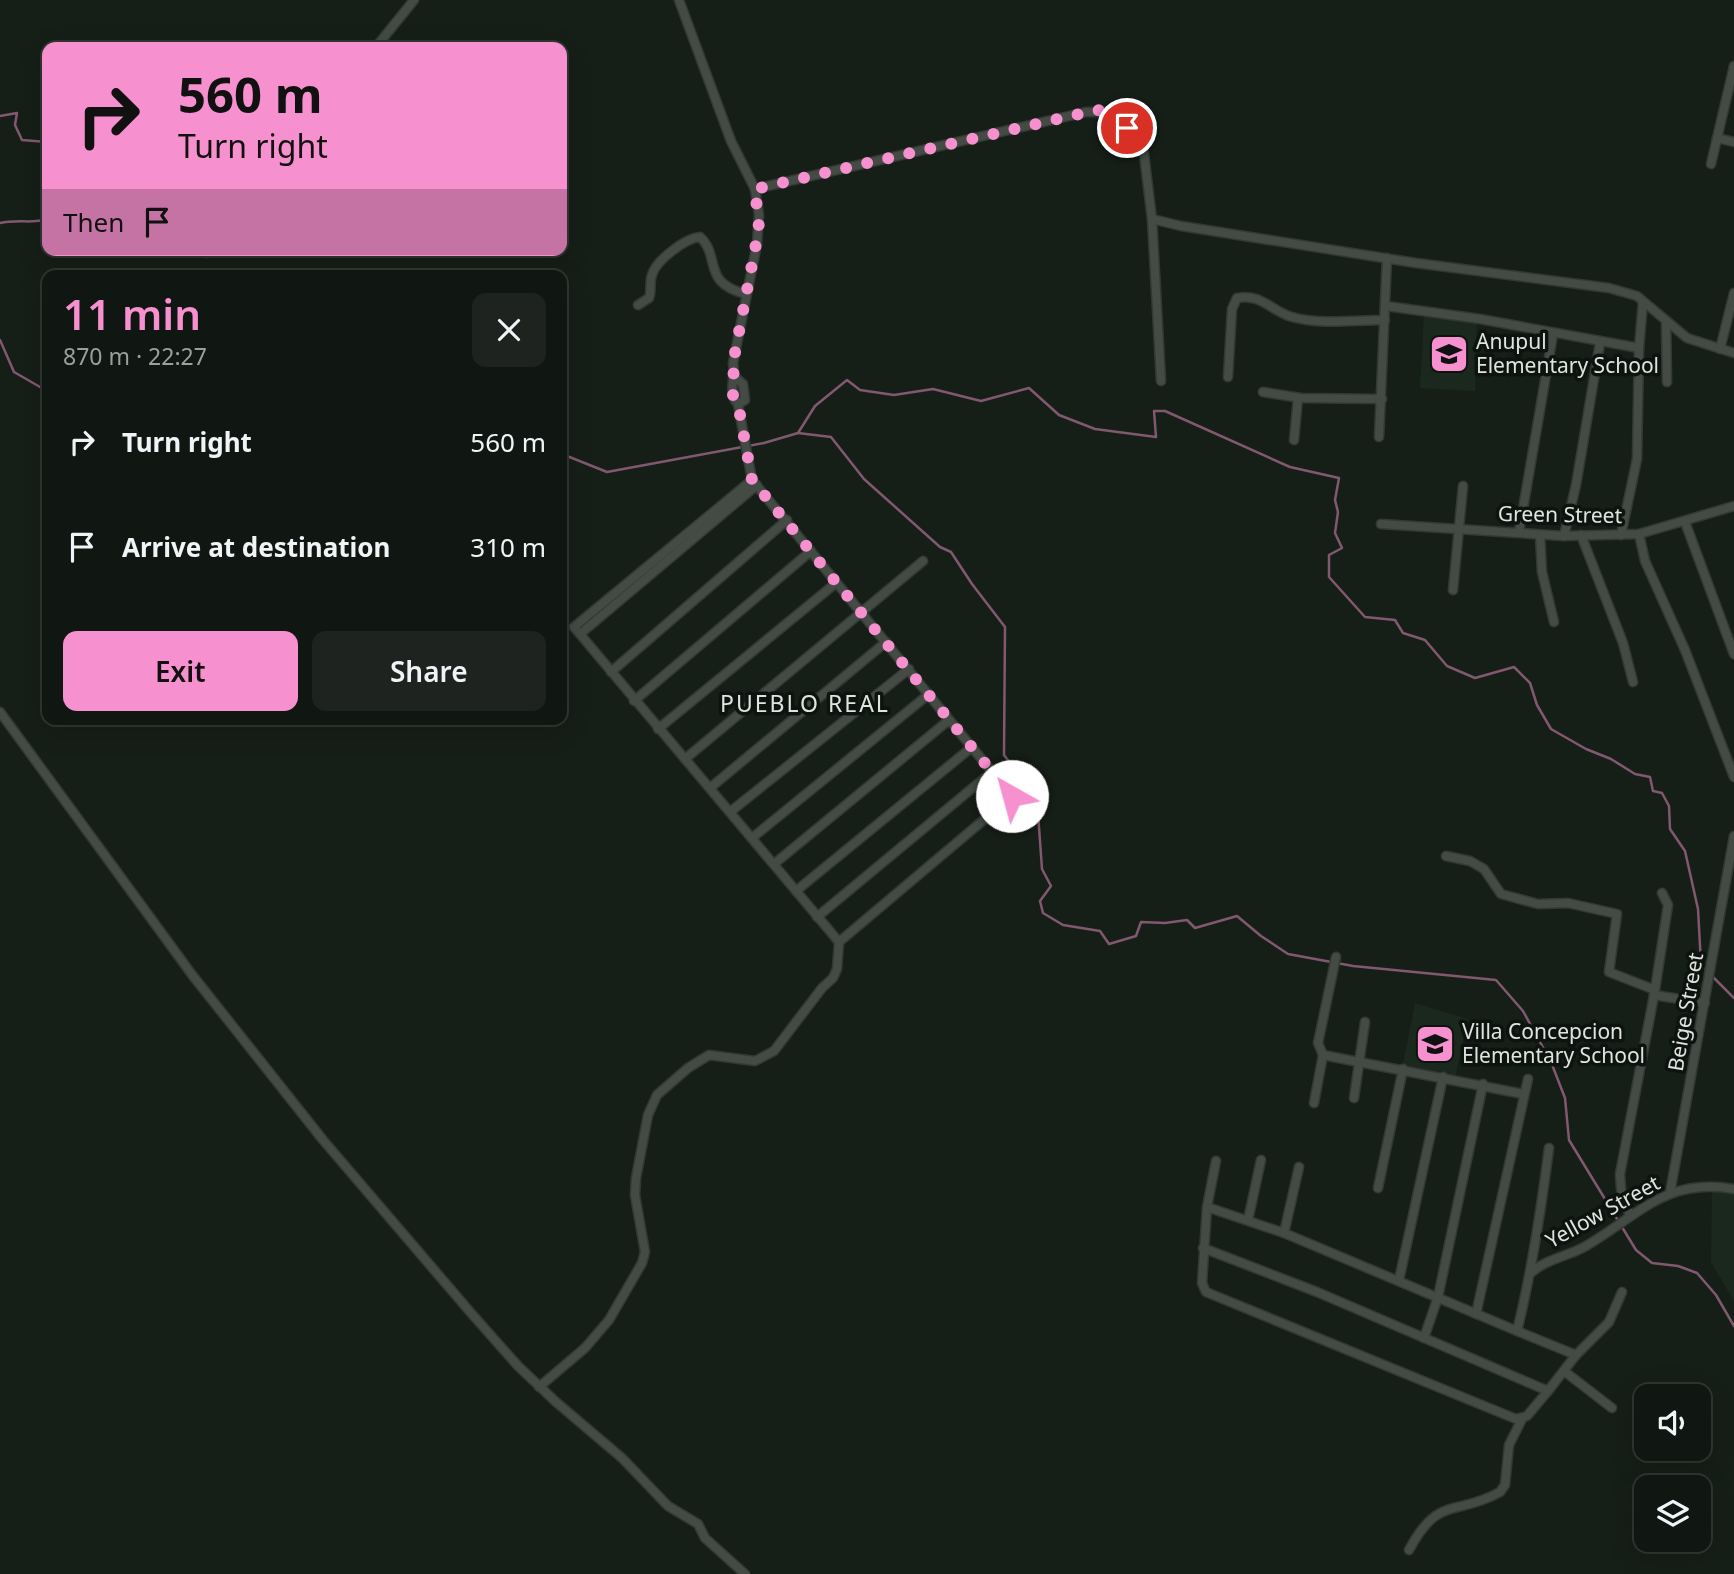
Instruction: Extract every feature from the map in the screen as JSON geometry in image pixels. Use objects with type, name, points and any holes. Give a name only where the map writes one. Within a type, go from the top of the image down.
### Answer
[{"type":"street","points":[[380,42],[414,0]]},
{"type":"street","points":[[679,0],[731,141],[755,189],[759,228],[733,363],[736,378],[731,387],[733,399],[738,404],[754,483],[1010,792],[1011,799],[839,942]]},
{"type":"street","points":[[1711,164],[1734,66]]},
{"type":"street","points":[[755,189],[1097,110],[1116,117],[1143,146],[1152,219],[1161,381]]},
{"type":"street","points":[[1717,138],[1734,142]]},
{"type":"street","points":[[1152,219],[1387,258],[1609,288],[1637,296],[1687,338],[1734,353]]},
{"type":"street","points":[[638,304],[649,298],[652,274],[658,263],[685,241],[700,237],[706,243],[713,270],[718,278],[737,292],[746,294]]},
{"type":"street","points":[[1379,437],[1387,258]]},
{"type":"street","points":[[1720,349],[1734,293]]},
{"type":"street","points":[[1228,376],[1232,309],[1237,298],[1262,299],[1291,316],[1313,320],[1385,320]]},
{"type":"street","points":[[1621,535],[1637,460],[1639,348],[1643,302]]},
{"type":"street","points":[[1386,306],[1480,319],[1639,348]]},
{"type":"street","points":[[1666,321],[1667,382]]},
{"type":"street","points":[[1519,532],[1553,334]]},
{"type":"street","points":[[1564,536],[1576,485],[1600,343]]},
{"type":"street","points":[[1262,392],[1298,398],[1382,399]]},
{"type":"street","points":[[1294,440],[1298,398]]},
{"type":"street","points":[[540,1387],[585,1348],[608,1320],[642,1263],[645,1243],[637,1214],[636,1178],[648,1115],[657,1095],[688,1068],[709,1055],[755,1061],[774,1051],[822,988],[833,978],[837,969],[839,942],[657,729],[574,627],[754,483]]},
{"type":"street","points":[[1453,590],[1463,486]]},
{"type":"street","name":"Green Street","points":[[1381,524],[1540,535],[1621,535],[1639,534],[1734,506]]},
{"type":"street","points":[[611,671],[787,520]]},
{"type":"street","points":[[1685,522],[1734,654]]},
{"type":"street","points":[[1639,534],[1645,561],[1685,650],[1734,777]]},
{"type":"street","points":[[1540,535],[1542,572],[1554,622]]},
{"type":"street","points":[[1581,536],[1623,643],[1633,682]]},
{"type":"street","points":[[634,701],[811,551]]},
{"type":"street","points":[[685,759],[923,561]]},
{"type":"street","points":[[657,729],[836,583]]},
{"type":"street","points":[[710,788],[886,642]]},
{"type":"street","points":[[730,812],[909,668]]},
{"type":"street","points":[[752,838],[929,694]]},
{"type":"street","points":[[0,712],[153,925],[323,1140],[471,1313],[540,1387],[581,1426],[622,1458],[668,1506],[698,1524],[705,1538],[745,1574]]},
{"type":"street","points":[[774,864],[949,720]]},
{"type":"street","points":[[796,891],[972,747]]},
{"type":"street","points":[[817,917],[993,771]]},
{"type":"street","name":"Beige Street","points":[[1670,1193],[1734,836]]},
{"type":"street","points":[[1446,856],[1470,861],[1484,869],[1501,894],[1538,904],[1569,903],[1618,914],[1609,972],[1655,992],[1705,1003]]},
{"type":"street","points":[[1628,1217],[1620,1174],[1655,992],[1668,905],[1662,893]]},
{"type":"street","points":[[1314,1103],[1322,1055],[1318,1043],[1336,957]]},
{"type":"street","points":[[1354,1098],[1365,1022]]},
{"type":"street","points":[[1322,1055],[1483,1084],[1523,1094]]},
{"type":"street","points":[[1378,1188],[1403,1069]]},
{"type":"street","points":[[1399,1280],[1443,1077]]},
{"type":"street","points":[[1476,1314],[1528,1079]]},
{"type":"street","points":[[1424,1338],[1438,1297],[1483,1084]]},
{"type":"street","points":[[1517,1331],[1532,1272],[1533,1244],[1549,1148]]},
{"type":"street","points":[[1248,1220],[1261,1160]]},
{"type":"street","points":[[1216,1161],[1207,1207],[1203,1248],[1203,1287],[1206,1292],[1498,1413],[1522,1419]]},
{"type":"street","points":[[1284,1233],[1300,1167]]},
{"type":"street","name":"Yellow Street","points":[[1532,1272],[1587,1246],[1628,1217],[1670,1193],[1695,1186],[1734,1189]]},
{"type":"street","points":[[1207,1207],[1284,1233],[1576,1355]]},
{"type":"street","points":[[1203,1248],[1548,1391]]},
{"type":"street","points":[[1409,1550],[1430,1518],[1444,1510],[1500,1492],[1504,1485],[1509,1445],[1522,1419],[1576,1355],[1609,1322],[1622,1292]]},
{"type":"street","points":[[1564,1371],[1612,1408]]},
{"type":"shaded area","name":"Anupul Elementary School","points":[[1424,315],[1477,320],[1475,391],[1420,388]]},
{"type":"shaded area","name":"Villa Concepcion Elementary School","points":[[1415,1003],[1468,1019],[1455,1078],[1402,1069]]},
{"type":"shaded area","points":[[1712,1190],[1734,1193],[1734,1301],[1711,1262]]},
{"type":"waterway","points":[[0,116],[17,113],[15,125],[22,140],[42,142]]},
{"type":"waterway","points":[[0,223],[42,220]]},
{"type":"waterway","points":[[0,340],[14,372],[42,388]]},
{"type":"waterway","points":[[567,456],[607,472],[764,443],[798,433],[815,406],[847,380],[860,390],[894,395],[933,389],[981,401],[1029,388],[1059,415],[1095,429],[1156,437],[1154,411],[1165,411],[1290,467],[1339,478],[1335,500],[1338,512],[1335,533],[1342,548],[1329,555],[1329,577],[1365,617],[1395,620],[1403,633],[1425,640],[1447,666],[1475,678],[1514,667],[1530,683],[1537,705],[1551,729],[1635,774],[1650,777],[1653,791],[1662,793],[1669,806],[1670,829],[1685,851],[1698,909],[1701,964],[1707,971]]},
{"type":"waterway","points":[[798,433],[831,437],[864,479],[940,547],[951,552],[1005,627],[1004,755],[1037,799],[1042,869],[1051,886],[1040,901],[1043,913],[1063,925],[1100,931],[1109,944],[1136,936],[1141,922],[1187,920],[1195,928],[1237,916],[1288,954],[1353,966],[1496,980],[1523,1011],[1551,1062],[1565,1098],[1569,1140],[1636,1250],[1652,1263],[1678,1266],[1697,1273],[1716,1295],[1734,1326]]},
{"type":"waterway","points":[[1712,976],[1734,998]]},
{"type":"place","name":"Anupul Elementary School","points":[[1449,354]]},
{"type":"place","name":"Villa Concepcion Elementary School","points":[[1435,1044]]},
{"type":"district","name":"PUEBLO REAL","points":[[805,704]]},
{"type":"route","points":[[1012,796],[752,480],[738,404],[733,399],[731,387],[736,378],[733,363],[759,228],[755,189],[1097,110],[1108,112],[1127,128]]}]
